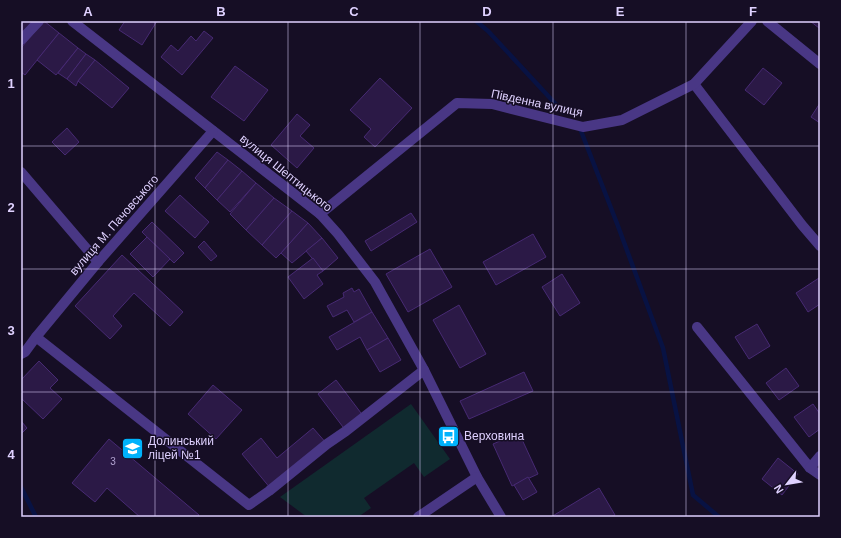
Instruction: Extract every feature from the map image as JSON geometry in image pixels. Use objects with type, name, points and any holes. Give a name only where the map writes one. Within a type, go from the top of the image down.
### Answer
[{"type":"street","points":[[21,40],[39,21]]},
{"type":"street","name":"вулиця Шептицького","points":[[72,21],[320,214],[338,234],[376,282],[424,370],[477,478],[501,517]]},
{"type":"street","name":"Південна вулиця","points":[[320,214],[457,103],[492,104],[582,127],[622,120],[694,84],[752,21]]},
{"type":"street","points":[[768,21],[820,64]]},
{"type":"street","points":[[694,84],[820,246]]},
{"type":"street","name":"вулиця М. Пачовського","points":[[21,354],[26,352],[36,337],[98,262],[213,131]]},
{"type":"street","points":[[21,172],[98,262]]},
{"type":"street","points":[[698,327],[810,468],[820,475]]},
{"type":"street","points":[[36,337],[249,505],[269,491],[326,444],[364,417],[424,370]]},
{"type":"street","points":[[810,468],[820,456]]},
{"type":"street","points":[[418,517],[477,478]]},
{"type":"green space","points":[[411,404],[450,459],[424,477],[414,463],[364,498],[371,508],[358,517],[307,517],[280,497]]},
{"type":"building","points":[[21,21],[33,21],[21,35]]},
{"type":"building","points":[[44,21],[59,33],[25,75],[21,72],[21,48]]},
{"type":"building","points":[[125,21],[157,21],[142,45],[119,30]]},
{"type":"building","points":[[810,21],[820,21],[820,27],[819,28]]},
{"type":"building","points":[[204,31],[213,38],[182,75],[161,57],[171,45],[178,51],[191,36],[196,41]]},
{"type":"building","points":[[59,33],[78,48],[56,75],[37,60]]},
{"type":"building","points":[[78,48],[86,54],[67,79],[58,73]]},
{"type":"building","points":[[86,54],[95,60],[78,81],[76,86],[67,79]]},
{"type":"building","points":[[95,60],[129,88],[112,108],[78,81]]},
{"type":"building","points":[[235,66],[268,90],[244,121],[211,97]]},
{"type":"building","points":[[763,68],[782,83],[764,105],[745,90]]},
{"type":"building","points":[[380,78],[412,108],[375,147],[364,137],[371,129],[350,110]]},
{"type":"building","points":[[820,103],[820,123],[811,117]]},
{"type":"building","points":[[297,114],[310,125],[300,136],[314,148],[297,168],[271,145]]},
{"type":"building","points":[[67,128],[79,142],[65,155],[52,142]]},
{"type":"building","points":[[217,152],[228,160],[205,188],[195,178]]},
{"type":"building","points":[[228,160],[242,171],[217,200],[205,188]]},
{"type":"building","points":[[242,171],[256,183],[230,212],[217,200]]},
{"type":"building","points":[[256,183],[274,198],[246,230],[230,214]]},
{"type":"building","points":[[180,195],[209,222],[195,238],[165,211]]},
{"type":"building","points":[[274,198],[292,211],[262,245],[246,230]]},
{"type":"building","points":[[292,211],[308,223],[276,258],[262,245]]},
{"type":"building","points":[[411,213],[417,222],[371,251],[365,241]]},
{"type":"building","points":[[152,222],[184,253],[174,263],[142,232]]},
{"type":"building","points":[[308,223],[322,238],[292,263],[281,253]]},
{"type":"building","points":[[533,234],[546,257],[496,285],[483,262]]},
{"type":"building","points":[[147,237],[170,259],[153,277],[130,254]]},
{"type":"building","points":[[322,238],[338,258],[323,271],[306,251]]},
{"type":"building","points":[[204,241],[217,256],[211,261],[198,247]]},
{"type":"building","points":[[430,249],[452,287],[408,312],[386,274]]},
{"type":"building","points":[[122,255],[183,312],[170,326],[134,293],[113,316],[122,326],[110,339],[75,306]]},
{"type":"building","points":[[313,258],[323,271],[317,275],[323,284],[304,299],[288,277]]},
{"type":"building","points":[[562,274],[580,303],[560,316],[542,287]]},
{"type":"building","points":[[819,278],[820,304],[808,312],[796,293]]},
{"type":"building","points":[[352,288],[354,292],[359,289],[372,312],[354,322],[347,310],[333,317],[327,306],[344,297],[343,293]]},
{"type":"building","points":[[459,305],[486,354],[460,368],[433,320]]},
{"type":"building","points":[[372,312],[388,338],[367,350],[360,337],[337,350],[329,337]]},
{"type":"building","points":[[757,324],[770,346],[749,359],[735,337]]},
{"type":"building","points":[[388,338],[401,360],[380,372],[367,350]]},
{"type":"building","points":[[39,361],[58,380],[50,388],[62,399],[43,419],[21,398],[21,380]]},
{"type":"building","points":[[786,368],[799,386],[779,400],[766,383]]},
{"type":"building","points":[[524,372],[533,391],[469,419],[460,401]]},
{"type":"building","points":[[336,380],[364,417],[346,431],[318,394]]},
{"type":"building","points":[[213,385],[242,410],[216,439],[188,414]]},
{"type":"building","points":[[813,404],[820,414],[820,429],[809,437],[794,417]]},
{"type":"building","points":[[21,421],[27,428],[21,434]]},
{"type":"building","points":[[313,428],[327,444],[271,489],[242,454],[261,438],[277,458]]},
{"type":"building","points":[[519,433],[538,474],[512,486],[493,444]]},
{"type":"building","points":[[109,439],[199,515],[197,517],[140,517],[107,488],[95,502],[72,483]]},
{"type":"building","points":[[778,458],[798,474],[782,495],[762,479]]},
{"type":"building","points":[[528,477],[537,492],[523,500],[514,485]]},
{"type":"building","points":[[599,488],[615,515],[611,517],[551,517]]},
{"type":"waterway","points":[[476,21],[488,31],[563,112]]},
{"type":"waterway","points":[[581,131],[663,348],[693,495],[719,517]]},
{"type":"waterway","points":[[21,487],[36,517]]},
{"type":"place","name":"Верховина","points":[[448,436]]},
{"type":"place","name":"Долинський ліцей №1","points":[[133,448]]}]
